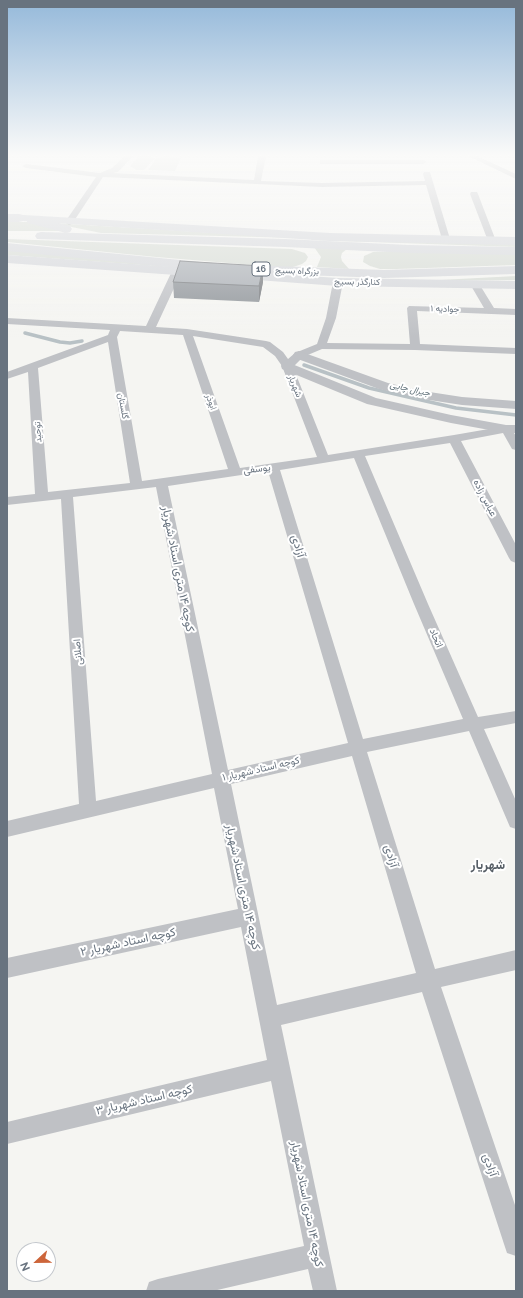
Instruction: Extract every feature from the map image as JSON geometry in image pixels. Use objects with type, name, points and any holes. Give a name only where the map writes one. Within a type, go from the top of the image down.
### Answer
[{"type":"highway","points":[[32,220],[98,238]]},
{"type":"highway","points":[[7,236],[516,251]]},
{"type":"highway","points":[[285,243],[309,248],[314,251],[316,257],[313,263],[303,268],[289,270]]},
{"type":"highway","name":"بزرگراه بسیج","points":[[7,247],[221,268],[384,274],[516,270]]},
{"type":"highway","points":[[374,248],[362,250],[353,255],[353,264],[362,269],[384,274]]},
{"type":"main road","points":[[11,218],[330,237],[516,241]]},
{"type":"main road","name":"کنارگذر بسیج","points":[[7,259],[338,282],[516,284]]},
{"type":"street","points":[[68,222],[72,217]]},
{"type":"street","points":[[440,217],[446,239]]},
{"type":"street","points":[[483,217],[492,241]]},
{"type":"street","points":[[150,329],[177,271]]},
{"type":"street","points":[[338,282],[331,318],[321,346],[415,347],[516,351]]},
{"type":"street","points":[[475,284],[491,311]]},
{"type":"street","name":"جوادیه ۱","points":[[415,347],[412,308],[516,312]]},
{"type":"street","points":[[7,321],[114,332],[150,329],[187,332],[266,344],[280,354],[287,366],[372,401],[511,429],[516,446]]},
{"type":"street","points":[[7,376],[114,332]]},
{"type":"street","name":"گلستان","points":[[114,332],[137,486]]},
{"type":"street","name":"ابوذر","points":[[187,332],[235,472]]},
{"type":"street","name":"شهریار","points":[[321,346],[299,355],[287,366],[324,459]]},
{"type":"street","points":[[299,355],[384,386],[423,395],[462,401],[516,405]]},
{"type":"street","name":"توحید","points":[[33,366],[42,497]]},
{"type":"street","name":"یوسفی","points":[[7,502],[274,467],[511,429]]},
{"type":"street","name":"عباس زاده","points":[[454,439],[516,558]]},
{"type":"street","name":"اتحاد","points":[[358,453],[473,724],[516,821]]},
{"type":"street","name":"آزادی","points":[[274,467],[428,980],[516,1244]]},
{"type":"street","name":"کوچه ۱۴ متری استاد شهریار","points":[[161,483],[325,1291]]},
{"type":"street","name":"اصلانی","points":[[67,495],[88,809]]},
{"type":"street","name":"کوچه استاد شهریار ۱","points":[[7,829],[220,778],[358,747],[516,717]]},
{"type":"street","name":"کوچه استاد شهریار ۲","points":[[7,968],[249,916]]},
{"type":"street","points":[[270,1017],[516,960]]},
{"type":"street","name":"کوچه استاد شهریار ۳","points":[[7,1133],[280,1068]]},
{"type":"street","points":[[158,1291],[318,1255]]},
{"type":"shaded area","points":[[7,222],[28,222],[62,231],[7,231]]},
{"type":"shaded area","points":[[52,223],[298,238],[101,233]]},
{"type":"shaded area","points":[[312,238],[516,243],[516,247],[311,240]]},
{"type":"shaded area","points":[[7,239],[292,249],[305,253],[308,257],[302,264],[293,267],[277,267],[7,242]]},
{"type":"shaded area","points":[[314,247],[347,249],[342,253],[341,257],[342,261],[349,269],[317,267],[321,257]]},
{"type":"shaded area","points":[[7,250],[264,274],[7,255]]},
{"type":"shaded area","points":[[403,251],[516,254],[516,265],[380,269],[363,262],[364,256],[373,252]]},
{"type":"shaded area","points":[[516,276],[516,280],[420,281]]},
{"type":"building","points":[[180,261],[263,266],[259,286],[173,282]]},
{"type":"waterway","name":"جیرال چایی","points":[[25,333],[60,342],[70,343],[82,341]]},
{"type":"waterway","name":"جیرال چایی","points":[[304,365],[369,388],[456,408],[516,415]]},
{"type":"district","name":"شهریار","points":[[488,865]]}]
